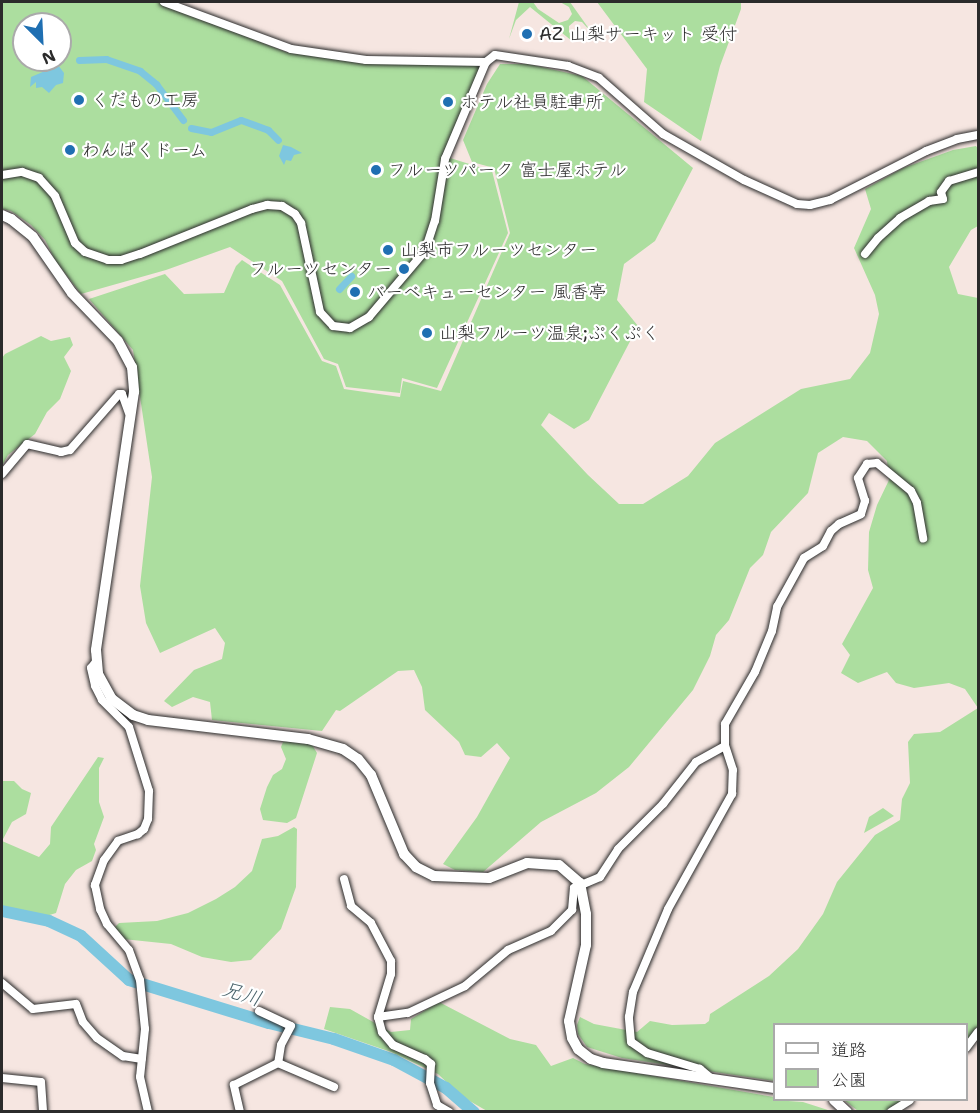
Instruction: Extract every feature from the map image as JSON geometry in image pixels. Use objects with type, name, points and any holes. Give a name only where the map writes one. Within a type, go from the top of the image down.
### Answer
[{"type":"street","points":[[164,2],[298,51],[366,60],[486,62]]},
{"type":"street","points":[[2,175],[22,172],[39,178],[55,196],[75,243],[85,252],[108,260],[121,260],[140,254],[252,209],[267,205],[282,206],[295,214],[301,223],[320,312],[333,326],[350,328],[369,317],[425,251],[435,221],[445,159],[486,62],[495,55],[583,70],[611,86],[663,134],[744,180],[797,204],[810,205],[830,200],[926,151],[957,139],[978,135]]},
{"type":"street","points":[[864,254],[900,218],[929,201],[942,198],[941,192],[949,181],[978,172]]},
{"type":"street","points":[[2,215],[11,219],[33,237],[72,293],[118,341],[132,367],[134,381],[131,416],[95,663],[105,689],[112,699],[141,718],[308,739],[343,749],[365,765],[400,846],[410,861],[424,872],[445,879],[489,878],[527,862],[544,862],[559,866],[580,884],[585,902],[587,936],[569,1021],[574,1044],[585,1055],[603,1064],[773,1088]]},
{"type":"street","points":[[2,474],[27,444],[61,452],[70,450],[119,394],[122,394],[131,416]]},
{"type":"street","points":[[712,1079],[700,1069],[647,1053],[631,1042],[629,1017],[633,992],[668,909],[732,794],[734,770],[725,746],[725,724],[755,672],[772,631],[777,607],[804,558],[823,546],[831,531],[839,524],[861,514],[865,501],[858,478],[867,464],[877,463],[910,491],[917,503],[923,538]]},
{"type":"street","points":[[95,663],[91,668],[94,686],[102,700],[129,727],[149,791],[148,819],[144,829],[138,834],[122,837],[110,850],[95,885],[100,909],[107,924],[129,950],[140,980],[145,1029],[140,1077],[148,1112]]},
{"type":"street","points":[[378,1017],[408,1013],[465,986],[508,950],[551,931],[572,910],[574,888],[600,877],[618,849],[663,804],[696,762],[725,746]]},
{"type":"street","points":[[344,879],[351,906],[372,923],[391,961],[391,974],[378,1017],[382,1032],[389,1042],[431,1064],[430,1083],[437,1105],[449,1112]]},
{"type":"street","points":[[2,983],[33,1009],[75,1004],[83,1022],[97,1038],[123,1056],[142,1059]]},
{"type":"street","points":[[259,1011],[291,1026],[281,1045],[278,1063]]},
{"type":"street","points":[[968,1045],[978,1032]]},
{"type":"street","points":[[240,1112],[234,1085],[278,1063],[334,1087]]},
{"type":"street","points":[[2,1078],[41,1082],[43,1112]]},
{"type":"street","points":[[835,1101],[848,1112]]},
{"type":"street","points":[[891,1112],[908,1101]]},
{"type":"green space","points":[[2,2],[157,2],[286,52],[338,59],[482,62],[451,147],[450,158],[492,171],[508,233],[437,388],[402,378],[400,393],[346,387],[338,364],[324,359],[282,281],[230,247],[166,270],[81,294],[55,260],[45,240],[31,225],[11,211],[2,209]]},
{"type":"green space","points":[[519,2],[533,2],[538,9],[559,23],[568,20],[572,14],[569,7],[560,2],[570,2],[592,33],[582,22],[575,21],[569,26],[569,32],[578,41],[572,41],[530,7],[516,20],[509,39]]},
{"type":"green space","points":[[597,2],[741,2],[741,9],[720,66],[701,141],[644,102],[647,69]]},
{"type":"green space","points":[[500,64],[528,64],[582,76],[693,168],[655,241],[624,264],[617,300],[638,326],[589,420],[574,429],[549,413],[541,425],[619,504],[643,504],[688,476],[715,443],[801,389],[850,379],[870,353],[879,314],[875,295],[854,248],[871,209],[865,189],[903,168],[953,150],[976,146],[978,149],[978,226],[971,230],[949,267],[958,294],[978,298],[978,708],[965,689],[949,683],[914,688],[896,683],[887,672],[858,683],[841,673],[850,655],[842,644],[873,588],[868,570],[869,532],[877,505],[889,480],[887,461],[867,441],[843,437],[818,453],[808,493],[771,532],[763,555],[750,568],[729,620],[716,635],[710,656],[693,690],[629,767],[596,793],[541,822],[483,872],[455,870],[443,864],[477,817],[510,758],[497,743],[481,757],[465,755],[459,742],[425,710],[422,687],[414,670],[398,671],[340,711],[336,710],[322,731],[212,720],[210,702],[193,697],[172,707],[164,701],[194,670],[222,659],[225,643],[215,628],[160,653],[146,623],[140,586],[152,477],[133,350],[89,299],[165,274],[184,294],[224,293],[236,266],[242,260],[280,285],[322,361],[336,366],[344,389],[400,397],[403,381],[441,391],[510,233],[494,168],[472,162],[463,140],[487,84]]},
{"type":"green space","points":[[41,336],[51,341],[70,337],[73,345],[64,357],[71,371],[60,399],[47,412],[35,434],[8,455],[2,466],[2,358],[5,354]]},
{"type":"green space","points":[[978,708],[978,1025],[968,1041],[968,1023],[773,1023],[773,1081],[622,1058],[587,1047],[578,1034],[577,1025],[580,1017],[594,1024],[637,1032],[650,1021],[672,1025],[705,1024],[709,1021],[710,1014],[769,976],[798,949],[823,914],[837,882],[875,835],[900,820],[902,799],[910,783],[908,742],[914,734],[940,732]]},
{"type":"green space","points":[[293,739],[311,743],[317,753],[296,818],[287,823],[263,820],[260,809],[267,787],[273,775],[282,769],[286,759],[281,747],[283,742]]},
{"type":"green space","points":[[98,757],[104,758],[99,768],[99,802],[104,817],[94,844],[96,850],[92,861],[76,870],[65,884],[56,913],[43,917],[2,909],[2,841],[39,857],[50,844],[51,827]]},
{"type":"green space","points":[[2,781],[14,781],[22,789],[31,793],[26,814],[12,822],[2,841]]},
{"type":"green space","points":[[883,808],[894,816],[864,833],[869,817]]},
{"type":"green space","points":[[294,827],[297,829],[296,887],[281,929],[251,960],[231,962],[202,957],[171,944],[123,939],[115,927],[119,923],[157,921],[188,913],[216,899],[235,887],[252,871],[262,839],[278,836]]},
{"type":"green space","points":[[439,1002],[510,1039],[536,1045],[551,1066],[573,1058],[585,1064],[773,1097],[773,1101],[803,1102],[831,1111],[487,1111],[461,1096],[438,1074],[391,1052],[324,1029],[330,1007],[350,1009],[391,1032],[410,1030],[411,1019]]},
{"type":"green space","points":[[845,1101],[901,1101],[883,1112],[858,1111]]},
{"type":"water","points":[[43,72],[64,73],[63,83],[56,85],[49,93],[42,87],[36,88],[36,82],[30,87],[31,77]]},
{"type":"water","points":[[283,145],[302,153],[294,155],[291,161],[286,160],[284,165],[279,156]]},
{"type":"waterway","points":[[79,60],[106,59],[140,71],[156,84],[183,120]]},
{"type":"waterway","points":[[191,128],[211,132],[241,120],[268,130],[278,140]]},
{"type":"waterway","points":[[339,289],[351,276]]},
{"type":"waterway","name":"兄川","points":[[2,911],[49,921],[81,936],[129,980],[269,1023],[334,1039],[394,1060],[446,1088],[474,1112]]},
{"type":"place","name":"AZ 山梨サーキット 受付","points":[[527,34]]},
{"type":"place","name":"くだもの工房","points":[[79,100]]},
{"type":"place","name":"ホテル社員駐車所","points":[[448,102]]},
{"type":"place","name":"わんぱくドーム","points":[[70,150]]},
{"type":"place","name":"フルーツパーク 富士屋ホテル","points":[[376,170]]},
{"type":"place","name":"山梨市フルーツセンター","points":[[388,250]]},
{"type":"place","name":"フルーツセンター","points":[[404,269]]},
{"type":"place","name":"バーベキューセンター 風香亭","points":[[355,292]]},
{"type":"place","name":"山梨フルーツ温泉;ぷくぷく","points":[[427,333]]}]
